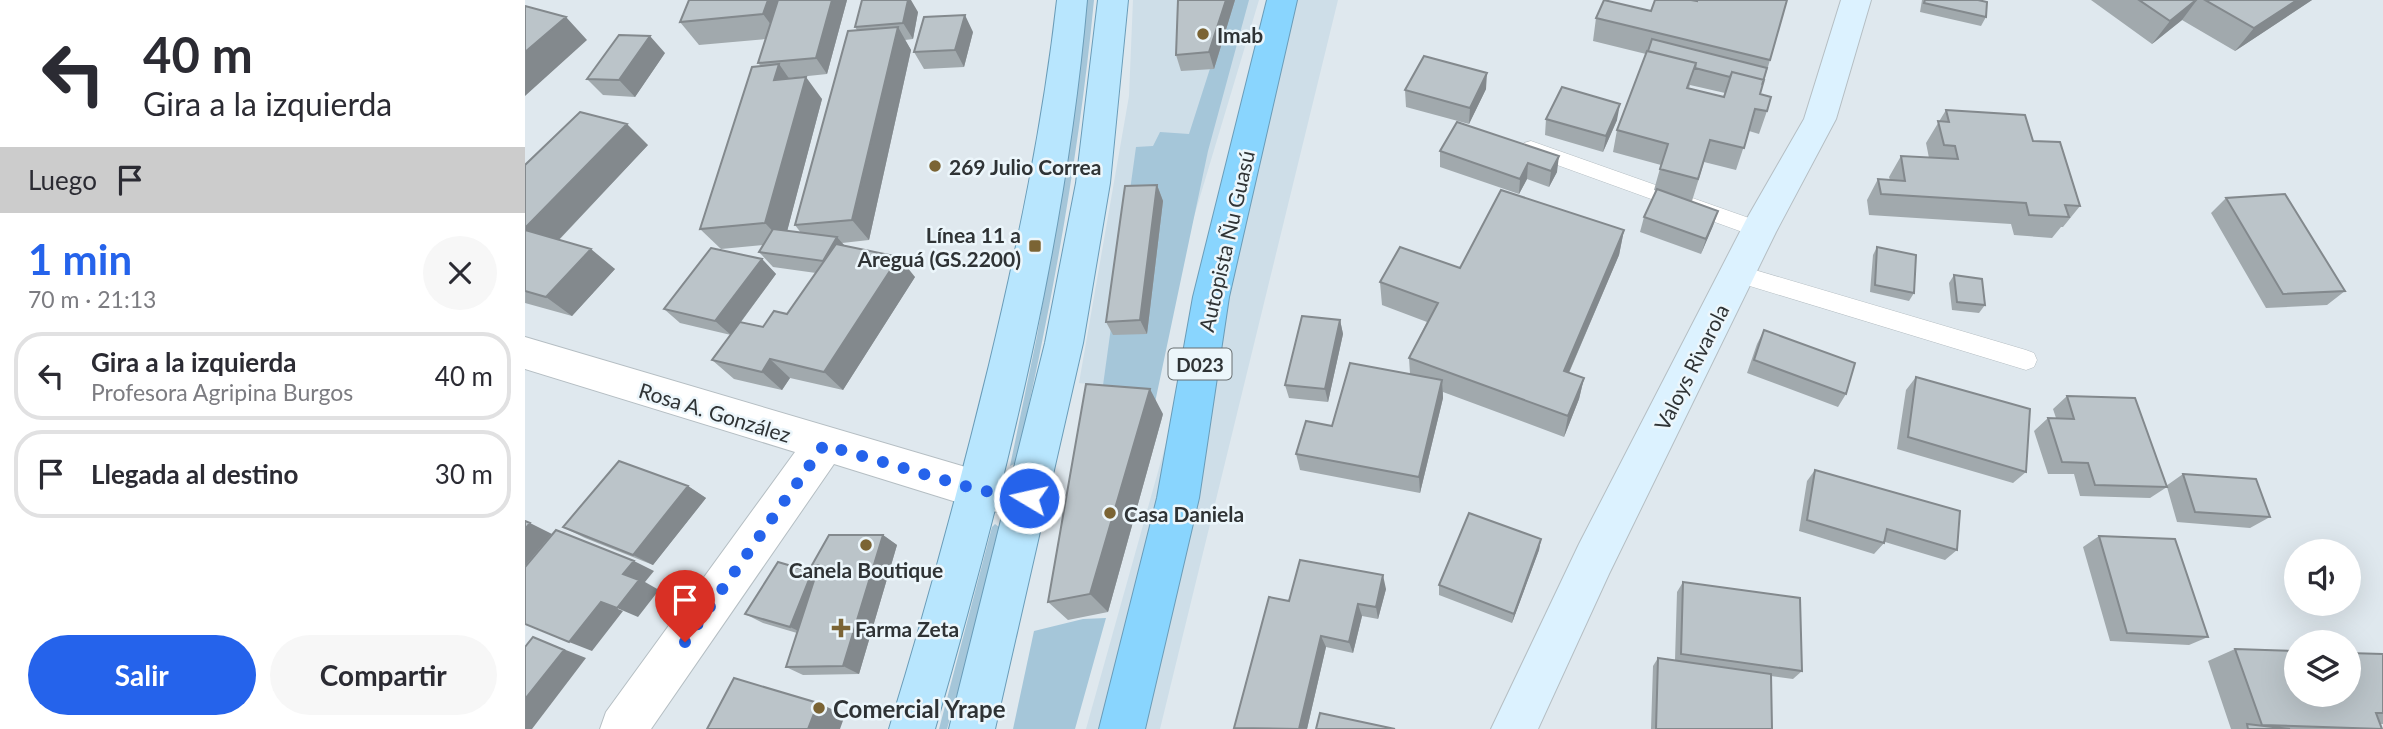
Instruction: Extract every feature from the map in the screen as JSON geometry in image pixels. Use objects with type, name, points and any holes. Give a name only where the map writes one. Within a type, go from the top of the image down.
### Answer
[{"type":"highway","name":"Autopista Ñu Guasú","points":[[1122,729],[1178,498],[1212,297],[1282,0]]},
{"type":"main road","points":[[912,729],[979,490],[1047,186],[1064,83],[1072,0]]},
{"type":"main road","points":[[972,729],[1064,343],[1093,183],[1113,0]]},
{"type":"street","name":"Valoys Rivarola","points":[[1514,729],[1594,559],[1759,230],[1820,119],[1856,0]]},
{"type":"street","name":"Rosa A. González","points":[[525,353],[979,490],[1029,498]]},
{"type":"street","points":[[622,729],[824,445]]},
{"type":"lane","points":[[1506,139],[1759,230]]},
{"type":"lane","points":[[1738,274],[2026,360]]},
{"type":"shaded area","points":[[1087,0],[1094,0],[1063,233],[1016,463],[1010,466],[1037,336],[1068,157]]},
{"type":"shaded area","points":[[1133,0],[1259,0],[1142,390],[1079,383],[1129,96]]},
{"type":"shaded area","points":[[1232,0],[1249,0],[1208,151],[1153,412],[1100,407],[1136,147],[1153,146],[1160,132],[1189,134]]},
{"type":"shaded area","points":[[1290,0],[1338,0],[1160,729],[1086,729]]},
{"type":"shaded area","points":[[995,524],[999,527],[969,653],[947,729],[939,729],[992,527]]},
{"type":"shaded area","points":[[1106,618],[1075,729],[1013,729],[1034,631],[1083,619]]},
{"type":"building","points":[[689,0],[768,0],[763,14],[680,22]]},
{"type":"building","points":[[778,0],[832,0],[816,58],[758,63]]},
{"type":"building","points":[[862,0],[908,0],[903,23],[855,27]]},
{"type":"building","name":"Imab","points":[[1178,0],[1226,0],[1209,52],[1176,55]]},
{"type":"building","points":[[1604,0],[1651,11],[1655,0],[1787,0],[1770,60],[1596,18]]},
{"type":"building","points":[[1925,0],[1987,2],[1986,17],[1924,3]]},
{"type":"building","points":[[2139,0],[2196,0],[2170,21]]},
{"type":"building","points":[[2205,0],[2297,0],[2254,28]]},
{"type":"building","points":[[525,6],[566,17],[525,52]]},
{"type":"building","points":[[965,15],[955,50],[914,52],[924,17]]},
{"type":"building","points":[[898,27],[852,220],[795,225],[848,31]]},
{"type":"building","points":[[619,35],[650,36],[619,80],[587,79]]},
{"type":"building","points":[[1652,39],[1767,68],[1764,80],[1732,72],[1730,77],[1695,68],[1696,63],[1648,51]]},
{"type":"building","points":[[1647,51],[1696,63],[1687,88],[1724,97],[1732,72],[1764,80],[1760,94],[1771,97],[1767,111],[1755,109],[1744,148],[1710,140],[1698,179],[1660,169],[1668,144],[1617,130]]},
{"type":"building","points":[[1424,56],[1487,73],[1470,108],[1405,90]]},
{"type":"building","points":[[779,64],[774,80],[806,77],[765,223],[700,229],[752,67]]},
{"type":"building","points":[[1562,87],[1620,104],[1606,136],[1546,119]]},
{"type":"building","points":[[1946,110],[2025,115],[2033,141],[2060,142],[2080,206],[2065,205],[2069,217],[2029,215],[2026,203],[1881,194],[1878,179],[1905,181],[1901,156],[1958,159],[1955,146],[1944,145],[1938,121],[1949,122]]},
{"type":"building","points":[[580,112],[627,124],[525,228],[525,165]]},
{"type":"building","points":[[1457,122],[1559,156],[1551,171],[1528,163],[1520,179],[1440,151]]},
{"type":"building","points":[[1157,185],[1140,320],[1106,322],[1125,186]]},
{"type":"building","points":[[1657,189],[1718,211],[1706,239],[1644,217]]},
{"type":"building","points":[[1501,190],[1624,230],[1564,371],[1584,378],[1568,416],[1409,358],[1438,303],[1380,282],[1400,247],[1460,268]]},
{"type":"building","points":[[2285,194],[2345,291],[2283,294],[2226,198]]},
{"type":"building","points":[[773,229],[837,237],[823,261],[759,252]]},
{"type":"building","points":[[525,230],[591,249],[546,297],[525,291]]},
{"type":"building","points":[[836,244],[899,257],[824,372],[770,359],[762,372],[712,360],[740,322],[763,327],[774,311],[787,314]]},
{"type":"building","points":[[1877,247],[1916,255],[1914,293],[1875,285]]},
{"type":"building","points":[[711,248],[762,259],[715,321],[664,309]]},
{"type":"building","points":[[1954,275],[1982,279],[1985,305],[1957,302]]},
{"type":"building","points":[[1302,316],[1340,320],[1325,389],[1285,385]]},
{"type":"building","points":[[1764,330],[1855,363],[1846,394],[1754,360]]},
{"type":"building","points":[[1350,363],[1442,380],[1419,477],[1296,454],[1306,421],[1332,426]]},
{"type":"building","points":[[1916,377],[2030,409],[2026,472],[1908,437]]},
{"type":"building","points":[[1086,384],[1150,389],[1090,594],[1048,602]]},
{"type":"building","points":[[2067,396],[2135,398],[2167,487],[2095,485],[2088,463],[2062,462],[2048,418],[2074,419]]},
{"type":"building","points":[[619,461],[688,486],[633,555],[563,527]]},
{"type":"building","points":[[1815,470],[1960,511],[1957,550],[1887,529],[1884,543],[1807,520]]},
{"type":"building","points":[[2183,474],[2256,479],[2270,517],[2195,512]]},
{"type":"building","points":[[1469,513],[1541,539],[1514,614],[1439,585]]},
{"type":"building","points":[[556,530],[634,561],[623,574],[639,580],[617,608],[601,602],[569,642],[525,624],[525,567]]},
{"type":"building","points":[[829,535],[883,535],[843,666],[786,667],[819,565],[812,565]]},
{"type":"building","points":[[2099,536],[2175,539],[2208,637],[2127,633]]},
{"type":"building","points":[[1300,560],[1383,575],[1376,607],[1358,604],[1349,642],[1321,636],[1299,729],[1234,728],[1269,597],[1289,601]]},
{"type":"building","points":[[778,562],[812,572],[790,627],[745,614]]},
{"type":"building","points":[[1683,582],[1800,598],[1802,671],[1681,654]]},
{"type":"building","points":[[533,637],[564,650],[525,699],[525,647]]},
{"type":"building","points":[[2235,649],[2284,651],[2284,707],[2361,707],[2361,653],[2383,654],[2383,713],[2376,713],[2382,729],[2262,725]]},
{"type":"building","points":[[1658,658],[1771,674],[1772,729],[1656,729]]},
{"type":"building","points":[[734,678],[818,703],[808,729],[707,729]]},
{"type":"building","points":[[1320,713],[1395,729],[1316,729]]},
{"type":"building","points":[[2247,724],[2290,729],[2248,729]]},
{"type":"place","name":"Imab","points":[[1203,34]]},
{"type":"place","name":"269 Julio Correa","points":[[935,166]]},
{"type":"place","name":"Línea 11 a Areguá (GS.2200)","points":[[1035,246]]},
{"type":"place","name":"Casa Daniela","points":[[1110,513]]},
{"type":"place","name":"Canela Boutique","points":[[866,545]]},
{"type":"place","name":"Farma Zeta","points":[[841,628]]},
{"type":"place","name":"Comercial Yrape","points":[[819,708]]},
{"type":"route","points":[[685,642],[824,445],[979,490],[1029,498]]}]
